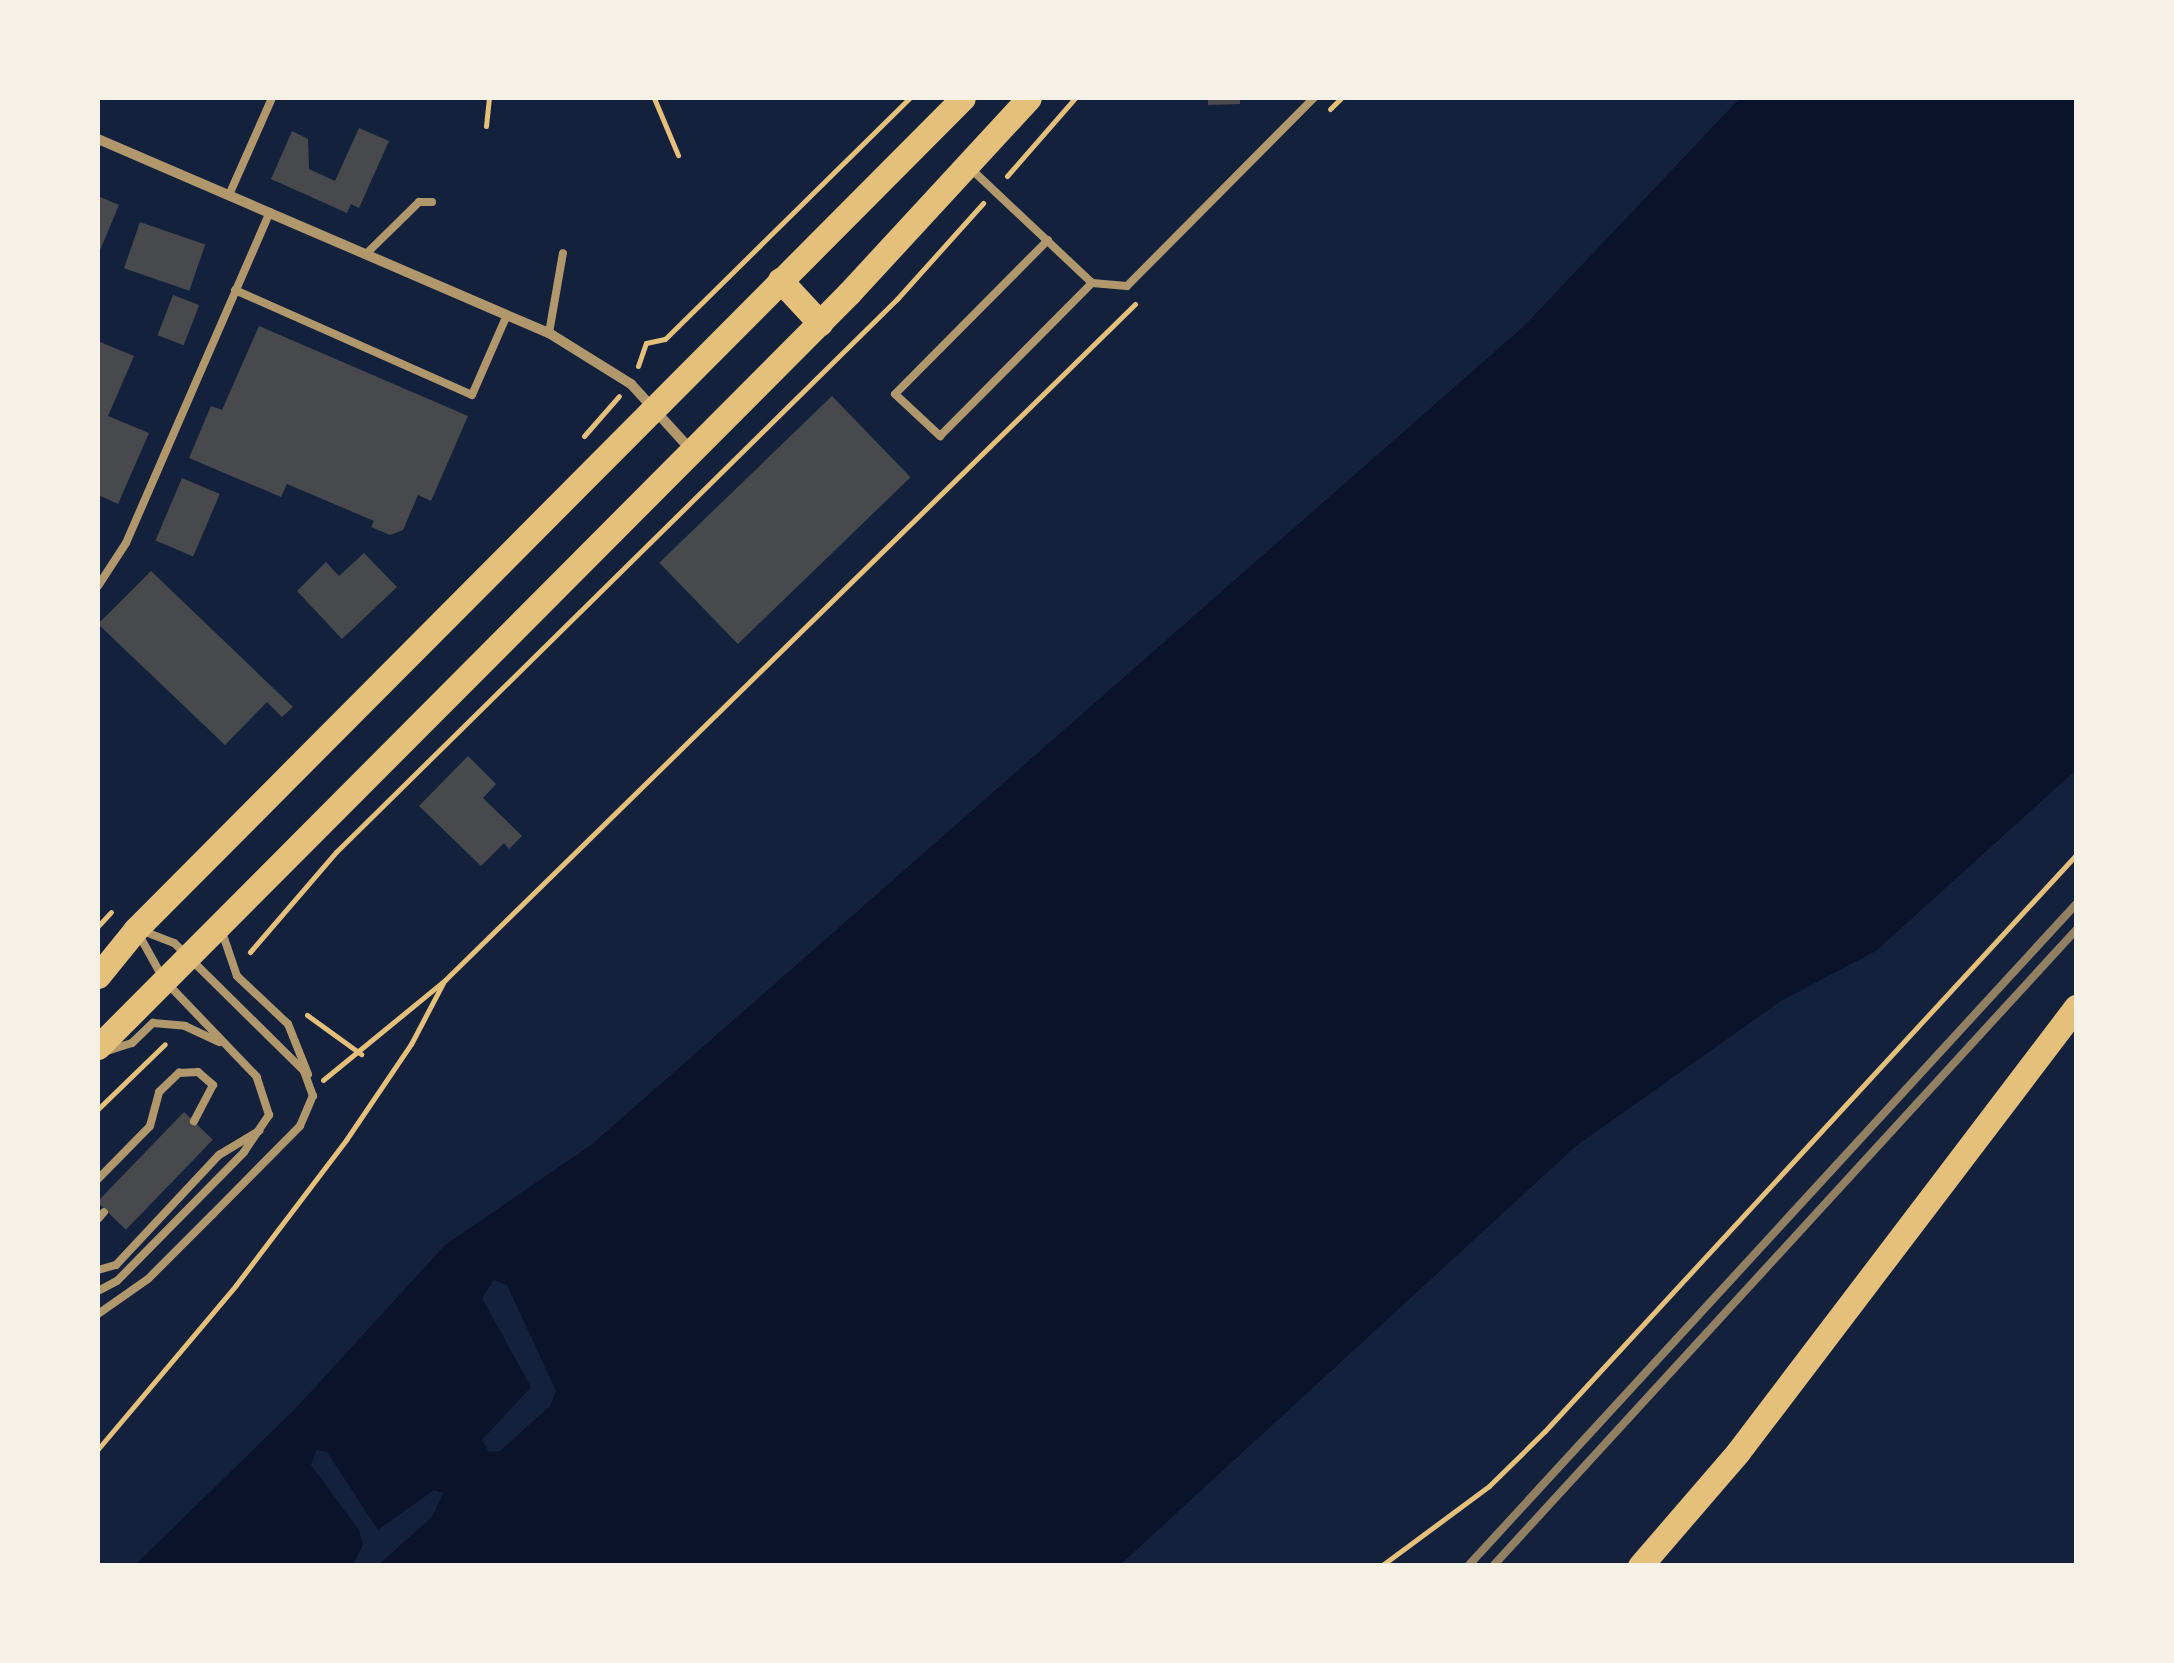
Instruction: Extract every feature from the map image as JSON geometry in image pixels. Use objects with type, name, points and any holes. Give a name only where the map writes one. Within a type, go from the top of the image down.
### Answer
[{"type":"main road","points":[[98,976],[136,929],[963,98]]},
{"type":"main road","points":[[98,1050],[820,322],[970,167],[1029,98]]},
{"type":"main road","points":[[780,280],[820,322]]},
{"type":"main road","points":[[1640,1566],[1738,1452],[2076,1007]]},
{"type":"street","points":[[98,139],[548,332],[631,384],[692,451]]},
{"type":"lane","points":[[229,195],[272,98]]},
{"type":"lane","points":[[970,167],[1092,283],[1128,286],[1314,98]]},
{"type":"lane","points":[[367,253],[419,202],[432,202]]},
{"type":"lane","points":[[98,586],[126,543],[270,212]]},
{"type":"lane","points":[[1048,240],[895,394],[940,436],[1092,283]]},
{"type":"lane","points":[[548,332],[563,254]]},
{"type":"lane","points":[[235,290],[472,395],[507,315]]},
{"type":"lane","points":[[98,1314],[148,1279],[300,1126],[311,1108],[307,1060],[288,1024],[237,976],[221,925]]},
{"type":"lane","points":[[136,929],[174,943],[310,1082]]},
{"type":"lane","points":[[98,1292],[117,1281],[264,1130],[266,1093],[227,1044],[164,980],[136,929]]},
{"type":"lane","points":[[98,1050],[132,1043],[153,1023],[185,1026],[227,1044]]},
{"type":"lane","points":[[98,1178],[150,1126],[160,1092],[179,1074],[198,1072],[214,1085],[194,1121]]},
{"type":"lane","points":[[98,1270],[116,1265],[219,1155],[264,1130]]},
{"type":"path","points":[[486,126],[489,98]]},
{"type":"path","points":[[654,98],[678,155]]},
{"type":"path","points":[[572,448],[631,384],[646,343],[664,339],[909,98]]},
{"type":"path","points":[[242,962],[336,852],[884,313],[1075,98]]},
{"type":"path","points":[[310,1082],[362,1054],[445,980],[939,493]]},
{"type":"path","points":[[1380,1566],[1489,1486],[1545,1431],[2076,855]]},
{"type":"path","points":[[98,926],[122,901]]},
{"type":"path","points":[[98,1450],[236,1284],[346,1140],[411,1044],[445,980]]},
{"type":"path","points":[[98,1109],[175,1034]]},
{"type":"water","points":[[1740,98],[2076,98],[2076,770],[1876,951],[1781,1001],[1576,1146],[1120,1565],[378,1565],[432,1517],[443,1493],[434,1490],[378,1530],[327,1452],[316,1450],[311,1465],[359,1530],[363,1545],[353,1565],[135,1565],[297,1407],[445,1245],[591,1145],[1524,326]],"holes":[[[494,1280],[507,1285],[556,1391],[550,1406],[500,1451],[489,1452],[482,1440],[531,1387],[482,1298]]]},
{"type":"building","points":[[1208,98],[1240,98],[1240,104],[1208,105]]},
{"type":"building","points":[[359,128],[389,141],[359,208],[351,204],[347,213],[271,179],[292,131],[308,139],[309,169],[335,181]]},
{"type":"building","points":[[98,196],[119,205],[98,255]]},
{"type":"building","points":[[140,222],[205,244],[189,291],[124,268]]},
{"type":"building","points":[[173,295],[199,305],[184,345],[158,335]]},
{"type":"building","points":[[259,326],[468,416],[431,501],[418,495],[403,530],[390,535],[371,527],[374,521],[287,484],[281,497],[189,458],[211,406],[222,410]]},
{"type":"building","points":[[98,341],[134,356],[108,416],[149,433],[118,504],[98,495]]},
{"type":"building","points":[[832,396],[910,477],[738,644],[659,563]]},
{"type":"building","points":[[182,478],[220,494],[193,557],[155,541]]},
{"type":"building","points":[[364,553],[397,587],[342,639],[297,591],[326,562],[339,576]]},
{"type":"building","points":[[151,571],[293,707],[282,717],[267,702],[225,745],[98,624]]},
{"type":"building","points":[[468,756],[496,784],[483,798],[522,836],[509,849],[504,843],[481,866],[419,806]]},
{"type":"building","points":[[184,1112],[213,1140],[126,1230],[98,1201]]},
{"type":"railway","points":[[1468,1566],[2076,904]]},
{"type":"railway","points":[[1493,1566],[2076,930]]}]
